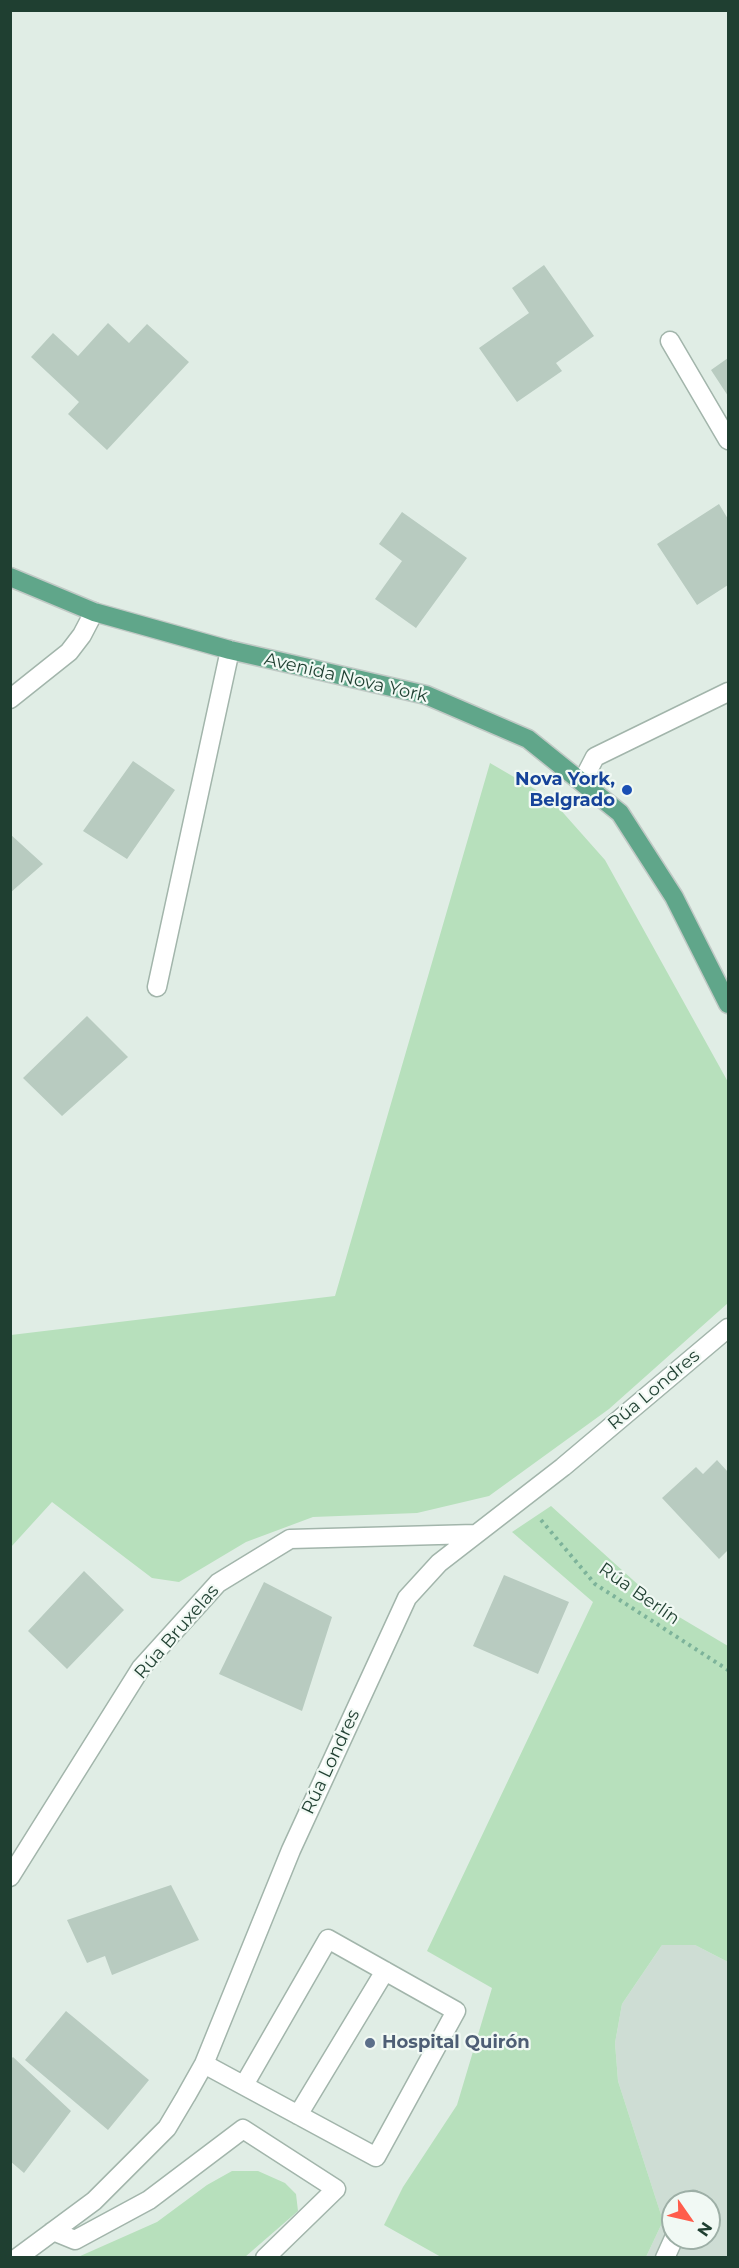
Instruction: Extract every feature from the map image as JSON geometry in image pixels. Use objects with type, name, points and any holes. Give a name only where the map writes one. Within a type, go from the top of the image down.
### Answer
[{"type":"main road","name":"Avenida Nova York","points":[[10,577],[94,612],[230,650],[426,695],[528,739],[620,813],[674,897],[729,1004]]},
{"type":"street","points":[[670,341],[729,440]]},
{"type":"street","points":[[10,699],[69,652],[82,635],[94,612]]},
{"type":"street","points":[[157,987],[230,650]]},
{"type":"street","points":[[582,782],[595,757],[729,692]]},
{"type":"street","name":"Rúa Londres","points":[[17,2258],[94,2201],[166,2128],[204,2064],[291,1850],[407,1598],[439,1563],[523,1499],[729,1328]]},
{"type":"street","name":"Rúa Bruxelas","points":[[10,1877],[141,1668],[218,1583],[290,1539],[475,1534]]},
{"type":"street","points":[[204,2064],[376,2157],[456,2011],[328,1938],[244,2085]]},
{"type":"street","points":[[298,2115],[385,1971]]},
{"type":"street","points":[[54,2230],[75,2241],[149,2200],[243,2129],[336,2189],[265,2258]]},
{"type":"path","name":"Rúa Berlín","points":[[523,1499],[595,1584],[729,1670]]},
{"type":"shaded area","points":[[662,1945],[695,1945],[728,1962],[728,2257],[646,2257],[661,2225],[661,2250],[721,2250],[721,2190],[661,2190],[661,2215],[618,2081],[615,2043],[622,2004]]},
{"type":"green space","points":[[490,763],[550,798],[605,860],[728,1082],[728,1303],[609,1409],[489,1496],[417,1513],[313,1517],[246,1542],[179,1582],[152,1578],[52,1502],[11,1547],[11,1335],[335,1296]]},
{"type":"green space","points":[[551,1506],[664,1608],[728,1646],[728,1962],[695,1945],[662,1945],[622,2004],[615,2043],[618,2081],[661,2215],[661,2225],[646,2257],[441,2257],[384,2225],[403,2187],[457,2105],[492,1988],[427,1951],[593,1602],[512,1532]]},
{"type":"green space","points":[[232,2171],[258,2171],[285,2183],[296,2194],[298,2211],[245,2257],[78,2257],[157,2222],[207,2185]]},
{"type":"building","points":[[544,265],[594,336],[556,363],[562,371],[517,402],[479,348],[529,313],[512,288]]},
{"type":"building","points":[[108,323],[129,343],[147,324],[189,362],[107,450],[68,414],[79,402],[31,357],[53,333],[78,356]]},
{"type":"building","points":[[728,358],[728,396],[711,370]]},
{"type":"building","points":[[719,504],[728,519],[728,585],[697,605],[657,544]]},
{"type":"building","points":[[402,512],[467,558],[416,628],[375,599],[402,561],[379,544]]},
{"type":"building","points":[[133,761],[175,790],[127,859],[83,831]]},
{"type":"building","points":[[10,834],[43,864],[10,893]]},
{"type":"building","points":[[87,1016],[128,1057],[62,1116],[23,1078]]},
{"type":"building","points":[[717,1460],[728,1472],[728,1550],[719,1559],[662,1498],[696,1467],[703,1474]]},
{"type":"building","points":[[84,1571],[124,1610],[67,1669],[28,1631]]},
{"type":"building","points":[[504,1575],[569,1602],[538,1674],[473,1646]]},
{"type":"building","points":[[264,1582],[332,1617],[302,1711],[219,1674]]},
{"type":"building","points":[[171,1885],[199,1940],[112,1975],[105,1956],[87,1963],[67,1920]]},
{"type":"building","points":[[66,2011],[149,2080],[108,2130],[25,2060]]},
{"type":"building","points":[[13,2057],[71,2111],[24,2173],[10,2161],[10,2060]]},
{"type":"place","name":"Nova York, Belgrado","points":[[627,790]]},
{"type":"place","name":"Hospital Quirón","points":[[370,2043]]}]
